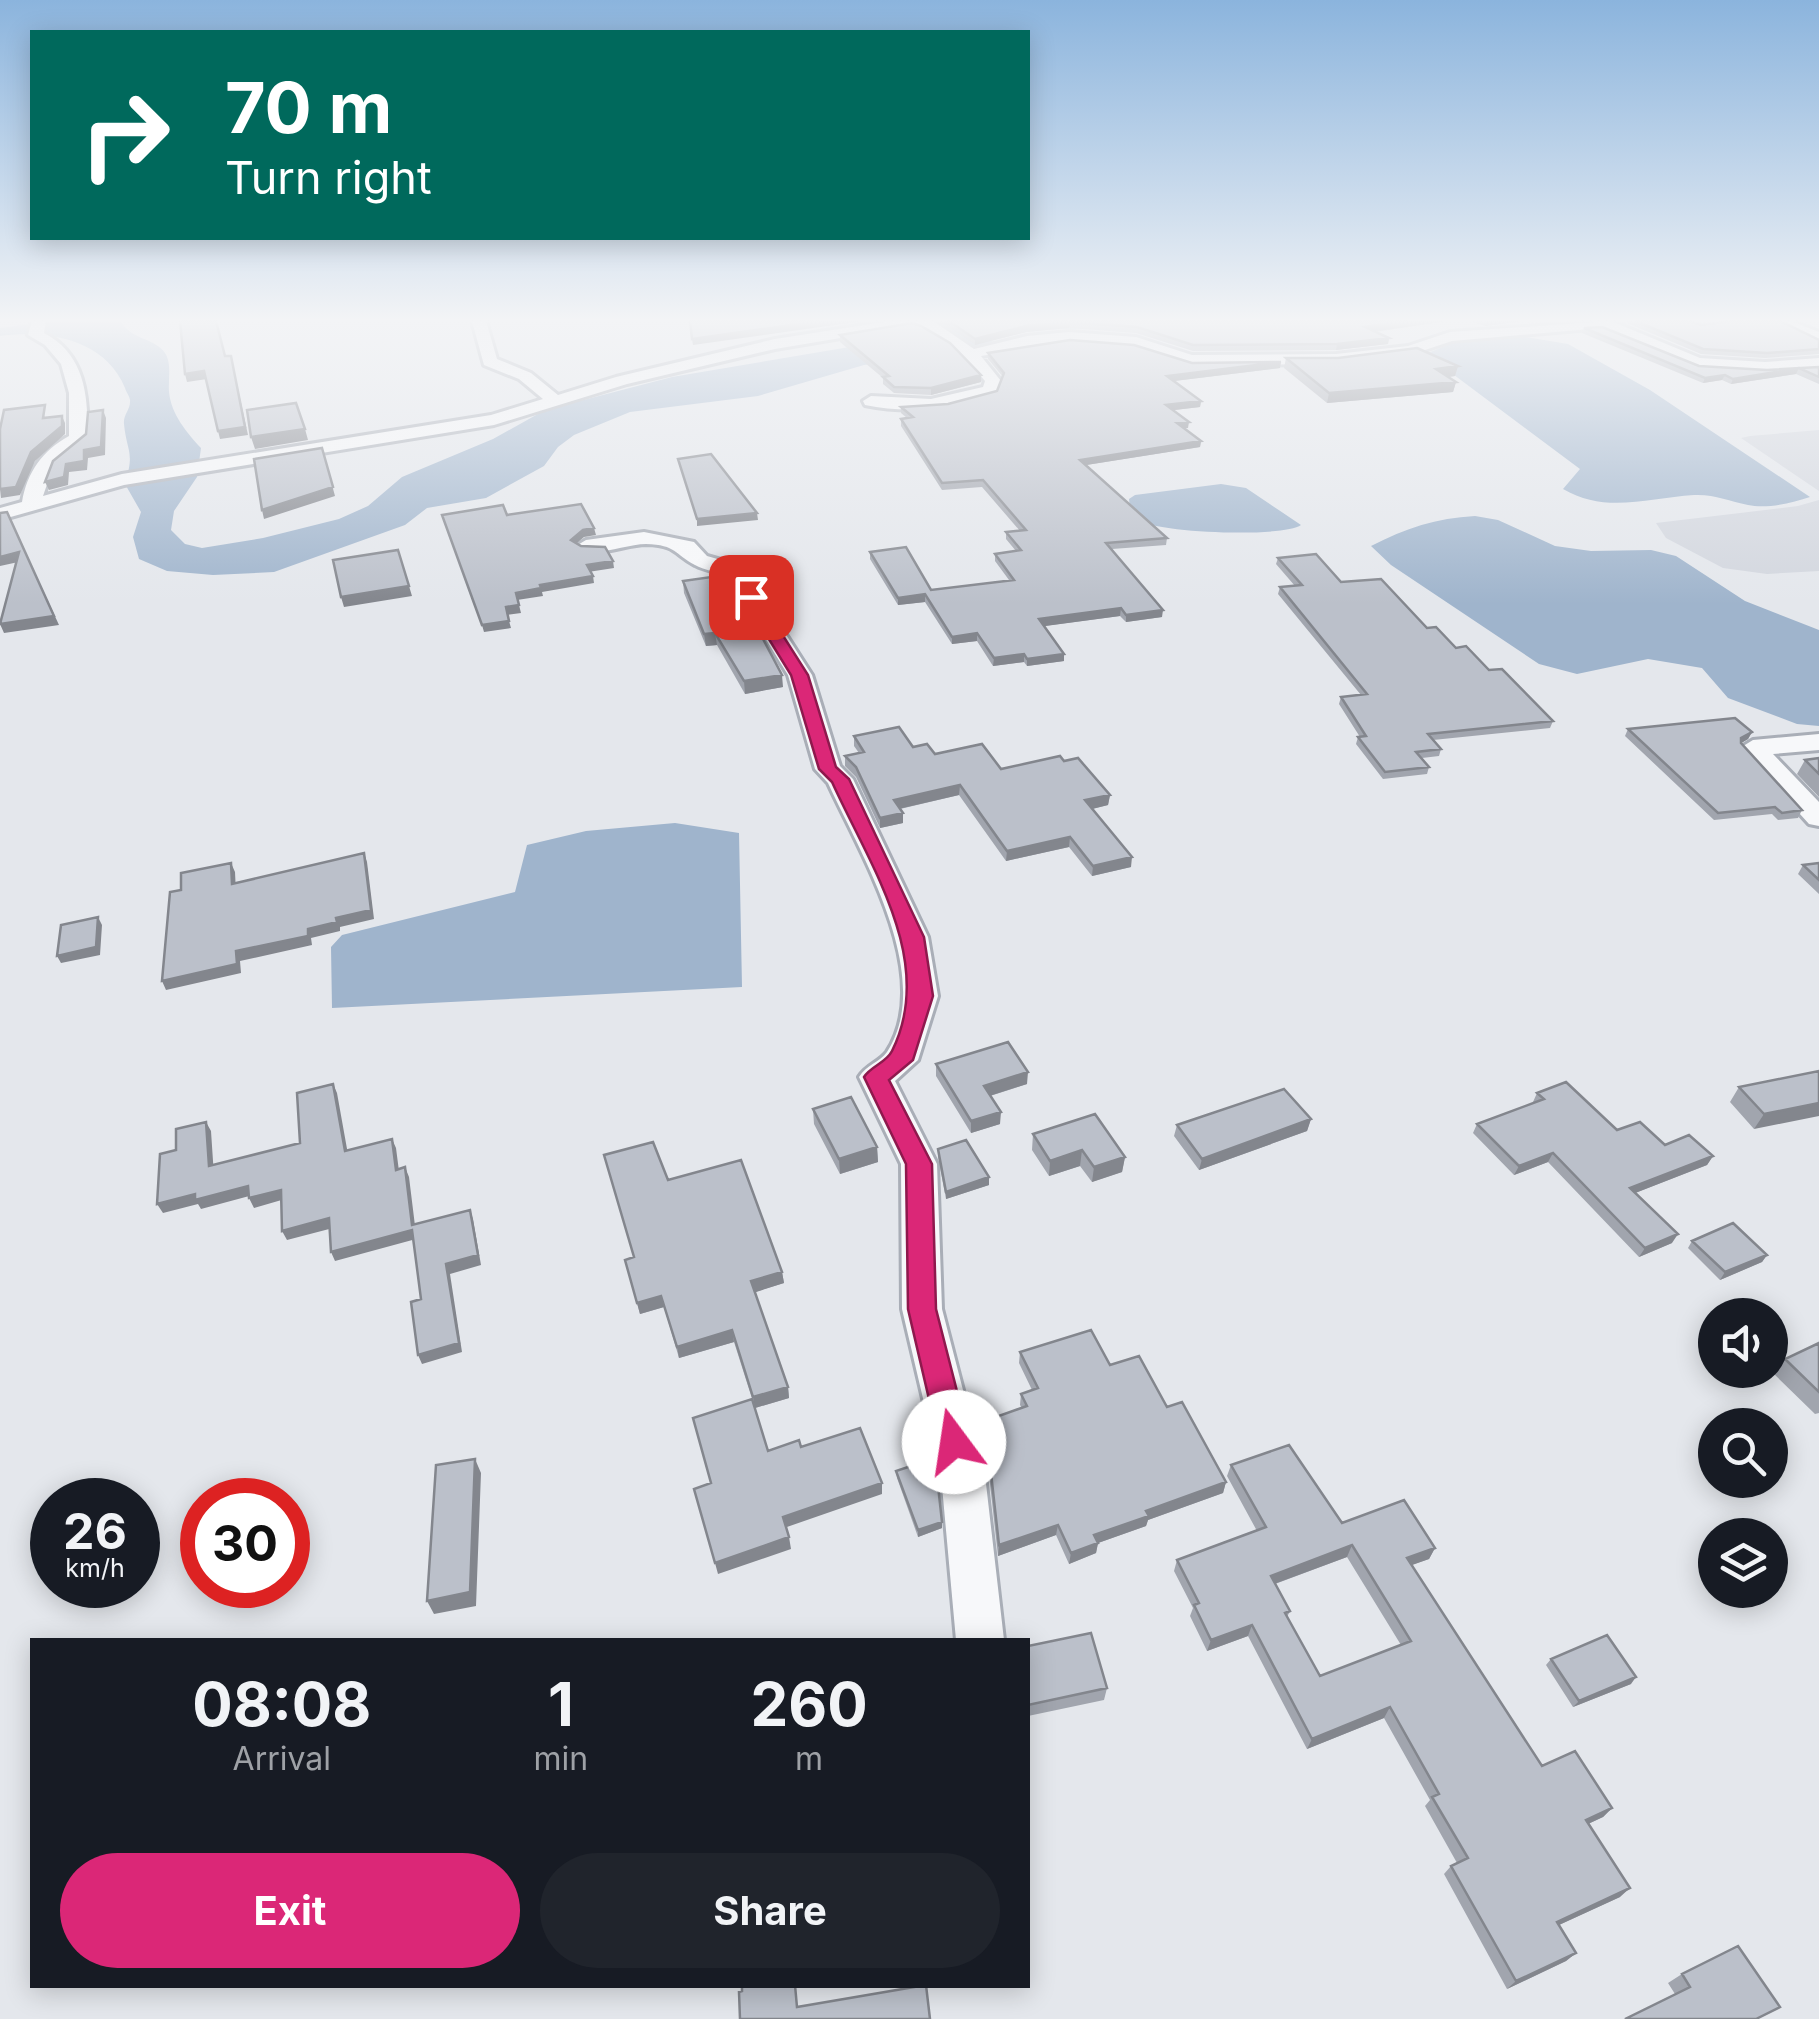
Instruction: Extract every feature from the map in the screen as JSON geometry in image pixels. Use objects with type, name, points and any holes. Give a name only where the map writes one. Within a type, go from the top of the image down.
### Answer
[{"type":"street","points":[[32,502],[40,470],[63,446],[78,439],[80,415]]},
{"type":"street","points":[[0,514],[122,480],[509,415]]},
{"type":"street","points":[[586,546],[644,538],[671,541],[687,546],[700,560],[734,570],[800,675],[828,769],[840,779],[913,937],[922,996],[901,1060],[876,1077],[919,1164],[922,1309],[962,1476],[980,1638]]},
{"type":"street","points":[[1819,742],[1753,748],[1819,818]]},
{"type":"shaded area","points":[[1819,430],[1819,491],[1741,438],[1750,436]]},
{"type":"shaded area","points":[[1819,500],[1819,571],[1767,574],[1723,568],[1666,538],[1656,523],[1798,506]]},
{"type":"water","points":[[126,415],[176,415],[201,448],[197,477],[174,511],[171,530],[185,544],[202,548],[339,519],[368,506],[402,477],[493,439],[536,415],[622,415],[574,435],[558,447],[544,466],[486,498],[427,508],[405,525],[274,572],[213,575],[167,571],[139,559],[133,537],[141,512],[125,484],[130,458]]},
{"type":"water","points":[[1508,415],[1688,415],[1810,497],[1763,506],[1701,495],[1611,503],[1579,497],[1563,489],[1580,469]]},
{"type":"water","points":[[1221,484],[1246,488],[1301,525],[1270,532],[1193,531],[1149,524],[1138,520],[1131,511],[1129,499],[1135,495]]},
{"type":"water","points":[[1475,516],[1498,520],[1555,546],[1591,551],[1651,550],[1676,556],[1745,601],[1819,630],[1819,726],[1797,724],[1728,698],[1702,668],[1648,659],[1577,674],[1539,664],[1391,565],[1371,546],[1421,525]]},
{"type":"water","points":[[675,823],[739,833],[742,987],[332,1008],[331,947],[342,935],[515,892],[527,845],[586,831]]},
{"type":"building","points":[[3,415],[62,416],[62,426],[31,452],[16,487],[0,489]]},
{"type":"building","points":[[88,415],[103,415],[101,447],[84,450],[84,461],[66,464],[64,477],[45,482],[53,461],[86,434]]},
{"type":"building","points":[[214,415],[243,415],[245,427],[218,431]]},
{"type":"building","points":[[248,415],[300,415],[305,429],[251,437]]},
{"type":"building","points":[[1180,415],[1189,422],[1177,423],[1201,441],[1080,460],[1167,538],[1106,543],[1163,610],[1126,615],[1121,608],[1039,619],[1064,654],[994,658],[977,633],[952,637],[925,594],[898,598],[870,552],[906,547],[931,590],[1014,580],[995,554],[1021,550],[1006,532],[1026,530],[983,480],[942,483],[901,419]]},
{"type":"building","points":[[322,448],[333,487],[262,510],[254,459]]},
{"type":"building","points":[[711,454],[757,513],[697,519],[678,459]]},
{"type":"building","points":[[581,504],[594,528],[583,530],[571,540],[581,546],[605,547],[613,561],[587,565],[593,576],[516,593],[519,605],[506,607],[509,621],[482,625],[442,515],[503,505],[507,515]]},
{"type":"building","points":[[7,512],[54,616],[0,624],[19,552],[0,557],[0,513]]},
{"type":"building","points":[[398,550],[409,586],[341,597],[333,560]]},
{"type":"building","points":[[1316,554],[1341,582],[1381,579],[1427,628],[1436,627],[1456,648],[1466,646],[1489,670],[1502,669],[1553,721],[1428,734],[1441,749],[1416,752],[1429,767],[1385,772],[1358,737],[1366,736],[1341,697],[1367,694],[1280,587],[1302,585],[1278,558]]},
{"type":"building","points":[[711,577],[716,589],[735,586],[782,675],[744,681],[715,633],[704,634],[683,581]]},
{"type":"building","points":[[1735,718],[1752,732],[1741,738],[1741,743],[1802,810],[1782,813],[1775,807],[1718,813],[1628,729]]},
{"type":"building","points":[[899,727],[913,747],[927,744],[935,754],[982,744],[1001,769],[1060,756],[1064,761],[1078,758],[1110,795],[1085,800],[1132,857],[1093,866],[1070,837],[1007,851],[960,785],[894,800],[903,813],[880,818],[856,767],[845,756],[864,752],[854,736]]},
{"type":"building","points":[[1819,758],[1819,774],[1805,760]]},
{"type":"building","points":[[364,853],[371,910],[308,929],[308,936],[236,951],[237,964],[162,981],[170,892],[181,890],[181,873],[231,863],[232,884]]},
{"type":"building","points":[[1819,863],[1819,880],[1803,865]]},
{"type":"building","points":[[98,917],[96,947],[57,956],[61,925]]},
{"type":"building","points":[[1008,1042],[1028,1072],[984,1086],[1001,1112],[971,1121],[936,1064]]},
{"type":"building","points":[[1819,1071],[1819,1103],[1764,1114],[1739,1087]]},
{"type":"building","points":[[1566,1082],[1617,1130],[1640,1122],[1665,1145],[1689,1135],[1713,1156],[1630,1188],[1678,1234],[1645,1248],[1553,1153],[1519,1166],[1477,1124],[1544,1099],[1537,1093]]},
{"type":"building","points":[[333,1084],[345,1151],[392,1139],[396,1170],[405,1167],[412,1225],[470,1210],[478,1255],[446,1264],[459,1343],[418,1355],[411,1302],[421,1299],[412,1230],[331,1252],[329,1218],[282,1231],[281,1190],[249,1198],[248,1186],[195,1200],[195,1194],[157,1204],[160,1154],[176,1150],[176,1129],[206,1122],[209,1166],[300,1143],[297,1093]]},
{"type":"building","points":[[1284,1089],[1311,1119],[1202,1159],[1177,1125]]},
{"type":"building","points":[[851,1097],[877,1147],[839,1159],[813,1109]]},
{"type":"building","points":[[1095,1114],[1125,1157],[1094,1167],[1082,1150],[1050,1161],[1033,1134]]},
{"type":"building","points":[[966,1140],[989,1177],[946,1192],[938,1149]]},
{"type":"building","points":[[653,1142],[668,1180],[741,1160],[782,1272],[751,1281],[788,1387],[753,1397],[732,1330],[677,1347],[661,1296],[637,1303],[625,1260],[634,1257],[604,1155]]},
{"type":"building","points":[[1733,1223],[1767,1255],[1725,1272],[1692,1241]]},
{"type":"building","points":[[1091,1330],[1110,1365],[1139,1356],[1167,1407],[1182,1402],[1226,1482],[1146,1511],[1149,1516],[1094,1535],[1098,1543],[1071,1553],[1058,1525],[999,1545],[990,1464],[979,1423],[1027,1406],[1021,1394],[1038,1388],[1020,1352]]},
{"type":"building","points":[[1819,1343],[1819,1392],[1788,1362],[1788,1358]]},
{"type":"building","points":[[752,1399],[768,1451],[799,1440],[801,1447],[860,1428],[882,1483],[783,1517],[789,1537],[715,1563],[694,1489],[711,1483],[693,1418]]},
{"type":"building","points":[[1289,1445],[1342,1523],[1404,1500],[1435,1548],[1407,1558],[1542,1766],[1575,1751],[1612,1808],[1586,1820],[1630,1888],[1557,1922],[1576,1953],[1516,1981],[1451,1866],[1468,1858],[1432,1797],[1439,1794],[1390,1707],[1312,1739],[1252,1625],[1211,1640],[1194,1605],[1199,1603],[1177,1560],[1266,1527],[1231,1465]],"holes":[[[1352,1545],[1411,1641],[1320,1676],[1285,1613],[1290,1611],[1271,1576]]]},
{"type":"building","points":[[935,1458],[942,1522],[918,1530],[896,1471]]},
{"type":"building","points":[[475,1459],[470,1592],[427,1601],[436,1465]]},
{"type":"building","points":[[1091,1633],[1107,1688],[1030,1705],[1030,1646]]},
{"type":"building","points":[[1607,1635],[1636,1677],[1579,1701],[1551,1659]]},
{"type":"building","points":[[1738,1946],[1780,2007],[1756,2019],[1625,2019],[1690,1987],[1682,1974]]},
{"type":"building","points":[[795,1988],[797,2007],[926,1988],[930,2019],[740,2019],[742,1991]]},
{"type":"route","points":[[751,597],[800,675],[828,769],[840,779],[913,937],[922,996],[901,1060],[876,1077],[919,1164],[922,1309],[954,1442]]}]
